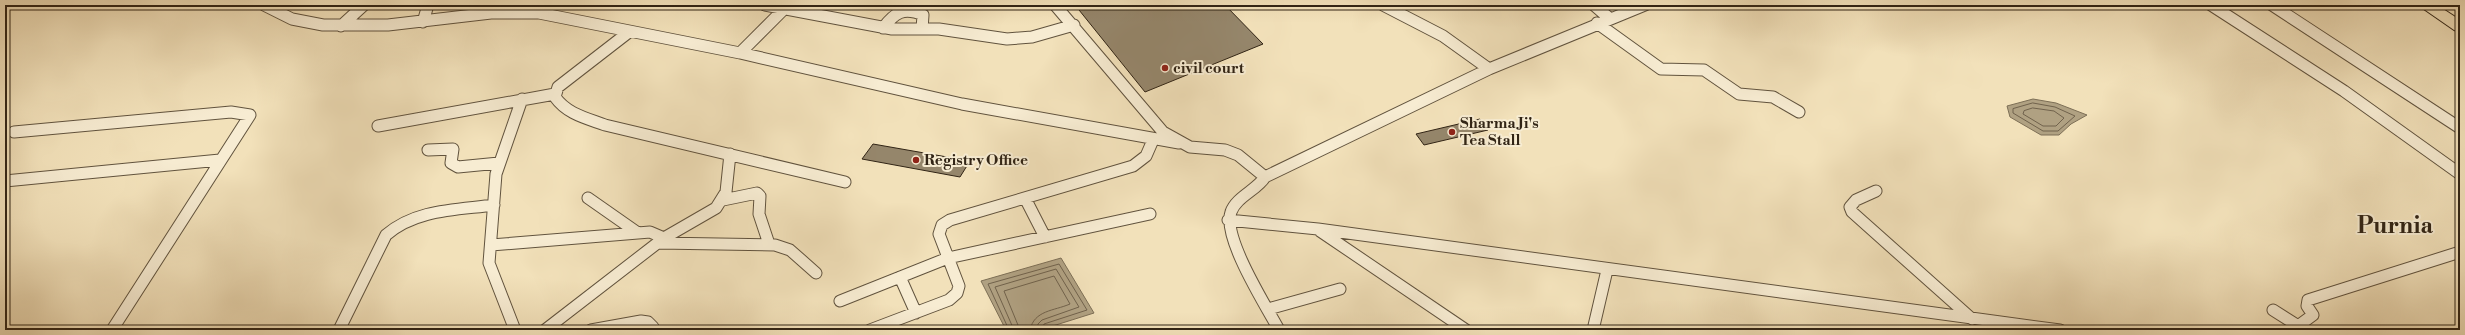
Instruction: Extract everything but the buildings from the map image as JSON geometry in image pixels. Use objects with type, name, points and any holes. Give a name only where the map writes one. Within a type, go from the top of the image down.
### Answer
[{"type":"highway","points":[[2426,5],[2460,27]]},
{"type":"street","points":[[264,5],[292,19],[305,23],[341,26],[423,22],[528,8],[552,15],[629,32],[740,53],[962,104],[1153,140],[1179,143],[1192,148],[1220,149],[1239,155],[1256,166],[1265,178]]},
{"type":"street","points":[[341,26],[364,5]]},
{"type":"street","points":[[423,22],[428,5]]},
{"type":"street","points":[[765,5],[883,28],[954,30],[996,38],[1019,39],[1074,25]]},
{"type":"street","points":[[1055,5],[1074,25],[1164,132],[1179,143]]},
{"type":"street","points":[[1383,5],[1443,36],[1489,69]]},
{"type":"street","points":[[1594,5],[1609,18]]},
{"type":"street","points":[[1279,330],[1233,242],[1228,220],[1232,210],[1255,192],[1265,178],[1489,69],[1609,18],[1645,5]]},
{"type":"street","points":[[2211,5],[2344,91],[2460,174]]},
{"type":"street","points":[[2272,5],[2460,128]]},
{"type":"street","points":[[740,53],[784,9]]},
{"type":"street","points":[[883,28],[894,12],[901,10],[923,15],[922,29]]},
{"type":"street","points":[[1597,23],[1661,69],[1704,70],[1739,94],[1773,97],[1799,112]]},
{"type":"street","points":[[629,32],[558,87],[555,94],[559,104],[572,113],[605,125],[845,182]]},
{"type":"street","points":[[378,126],[555,94]]},
{"type":"street","points":[[515,330],[510,312],[491,276],[489,263],[496,174],[522,99]]},
{"type":"street","points":[[14,132],[231,112],[250,115],[112,330]]},
{"type":"street","points":[[870,330],[949,300],[957,293],[959,286],[940,234],[942,225],[950,220],[1133,166],[1142,162],[1147,155],[1153,140]]},
{"type":"street","points":[[428,150],[453,149],[451,164],[458,167],[499,163]]},
{"type":"street","points":[[545,330],[661,241],[716,208],[723,200],[726,192],[730,154]]},
{"type":"street","points":[[5,181],[220,160]]},
{"type":"street","points":[[1876,191],[1856,200],[1850,207],[1852,212],[1972,319]]},
{"type":"street","points":[[723,200],[757,193],[760,196],[760,220],[769,244]]},
{"type":"street","points":[[588,198],[638,233]]},
{"type":"street","points":[[1025,198],[1045,237]]},
{"type":"street","points":[[339,330],[386,235],[394,226],[403,221],[424,216],[494,205]]},
{"type":"street","points":[[840,301],[948,258],[1150,214]]},
{"type":"street","points":[[1228,220],[1318,229],[1607,270],[2060,330]]},
{"type":"street","points":[[1318,229],[1466,330]]},
{"type":"street","points":[[490,245],[655,232],[661,241]]},
{"type":"street","points":[[661,241],[769,244],[783,246],[790,250],[816,273]]},
{"type":"street","points":[[2273,310],[2301,328],[2313,315],[2307,306],[2308,300],[2460,252]]},
{"type":"street","points":[[1593,330],[1607,270]]},
{"type":"street","points":[[900,277],[916,313]]},
{"type":"street","points":[[1268,309],[1340,289]]},
{"type":"street","points":[[591,330],[641,321],[648,322],[653,327]]},
{"type":"water","points":[[2033,99],[2056,103],[2087,115],[2071,124],[2059,135],[2041,135],[2010,117],[2007,106]]},
{"type":"water","points":[[1061,258],[1094,313],[1040,330],[1006,330],[981,281]]},
{"type":"place","name":"civil court","points":[[1165,68]]},
{"type":"place","name":"Sharma Ji's Tea Stall","points":[[1452,132]]},
{"type":"place","name":"Registry Office","points":[[916,160]]},
{"type":"district","name":"Purnia","points":[[2395,225]]}]
